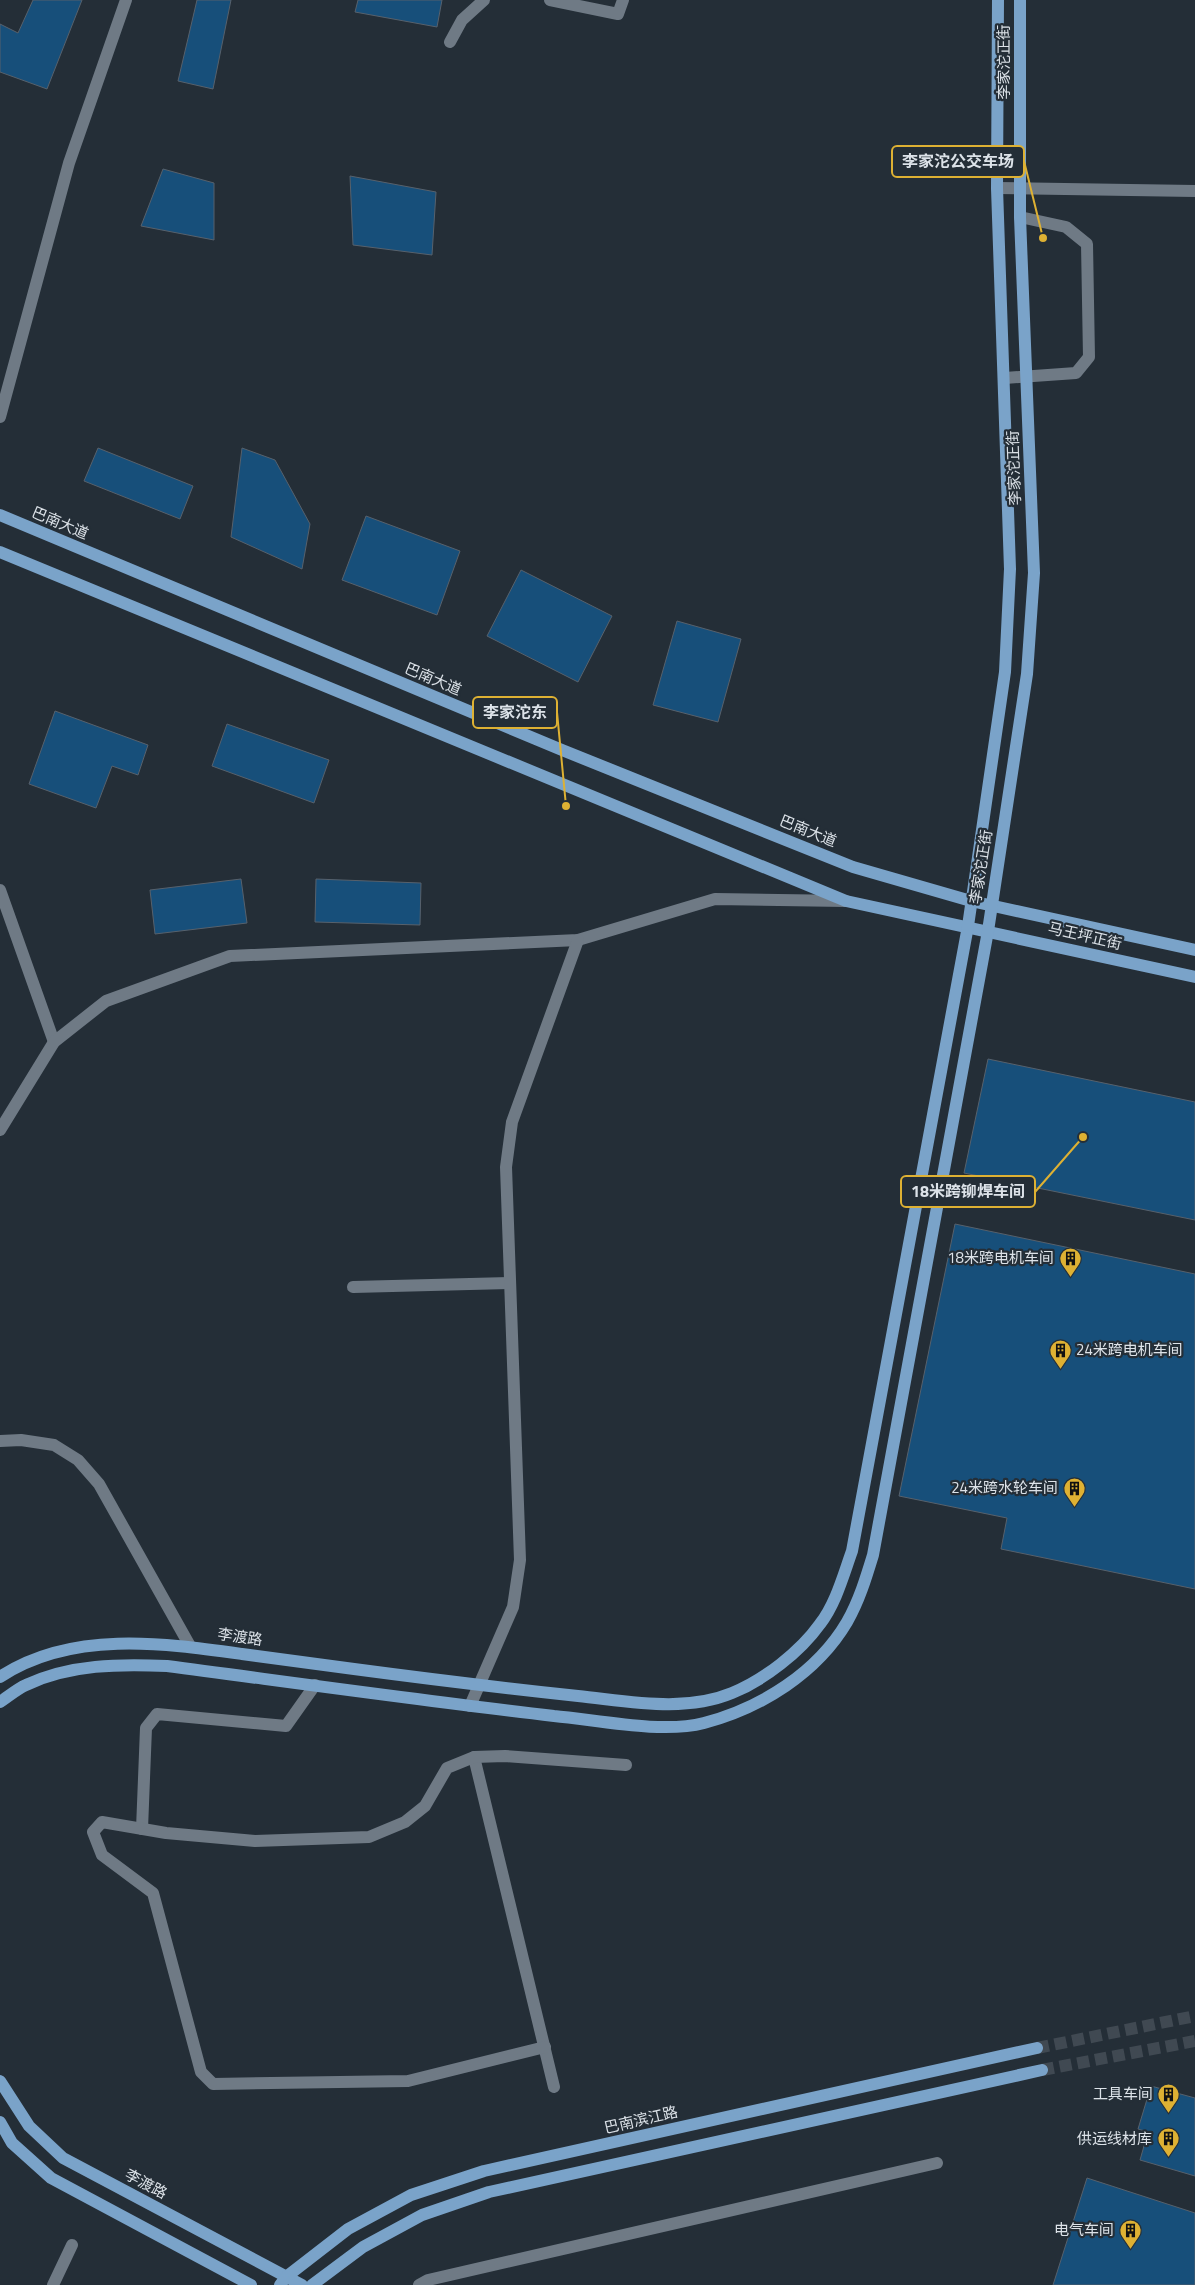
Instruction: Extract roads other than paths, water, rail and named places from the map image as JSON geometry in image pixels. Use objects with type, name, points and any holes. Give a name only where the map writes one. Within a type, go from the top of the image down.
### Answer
[{"type":"main road","name":"李家沱正街","points":[[480,1686],[660,1704],[698,1702],[732,1693],[766,1674],[795,1651],[820,1624],[838,1594],[852,1551],[968,926],[1005,672],[1009,621],[1005,378],[997,188],[998,0]]},
{"type":"main road","name":"李家沱正街","points":[[470,1706],[657,1727],[702,1724],[736,1713],[772,1695],[800,1676],[827,1650],[847,1622],[861,1593],[873,1556],[988,931],[1027,674],[1032,622],[1034,573],[1020,217],[1020,0]]},
{"type":"main road","name":"巴南大道","points":[[0,515],[562,750],[853,867],[971,901]]},
{"type":"main road","points":[[0,552],[846,902],[968,926]]},
{"type":"main road","name":"马王坪正街","points":[[971,901],[1195,950]]},
{"type":"main road","name":"马王坪正街","points":[[968,926],[1195,977]]},
{"type":"main road","name":"李渡路","points":[[0,1677],[11,1670],[61,1651],[116,1643],[190,1646],[480,1686]]},
{"type":"main road","points":[[0,1702],[26,1685],[67,1671],[118,1664],[167,1666],[470,1706]]},
{"type":"main road","name":"巴南滨江路","points":[[283,2281],[348,2229],[403,2199],[484,2171],[1037,2048]]},
{"type":"main road","points":[[312,2285],[363,2246],[422,2215],[489,2192],[1042,2070]]},
{"type":"main road","name":"李渡路","points":[[0,2081],[29,2126],[63,2158],[283,2281],[302,2285]]},
{"type":"main road","points":[[0,2122],[12,2143],[51,2178],[251,2285]]},
{"type":"street","points":[[0,417],[69,163],[126,0]]},
{"type":"street","points":[[450,42],[462,20],[484,0]]},
{"type":"street","points":[[550,0],[618,14],[624,0]]},
{"type":"street","points":[[997,188],[1195,191]]},
{"type":"street","points":[[1005,378],[1076,373],[1089,357],[1087,244],[1066,227],[1020,217]]},
{"type":"street","points":[[0,890],[54,1042]]},
{"type":"street","points":[[0,1130],[54,1042],[106,1002],[230,956],[578,940],[715,899],[846,902]]},
{"type":"street","points":[[470,1706],[513,1607],[520,1560],[506,1167],[512,1122],[578,940]]},
{"type":"street","points":[[353,1287],[509,1283]]},
{"type":"street","points":[[0,1441],[21,1440],[54,1445],[78,1460],[99,1484],[190,1646]]},
{"type":"street","points":[[142,1829],[146,1728],[157,1714],[286,1726],[315,1685]]},
{"type":"street","points":[[545,2047],[408,2081],[213,2084],[201,2072],[153,1893],[102,1855],[93,1832],[102,1822],[142,1829],[255,1841],[370,1837],[405,1822],[424,1806],[448,1768],[474,1757],[505,1756],[626,1765]]},
{"type":"street","points":[[474,1757],[554,2087]]},
{"type":"street","points":[[419,2285],[438,2278],[936,2163]]},
{"type":"street","points":[[53,2285],[72,2245]]},
{"type":"tunnel","points":[[1037,2048],[1195,2016]]},
{"type":"tunnel","points":[[1042,2070],[1195,2041]]},
{"type":"place","name":"李家沱公交车场","points":[[1043,238]]},
{"type":"place","name":"李家沱东","points":[[566,806]]},
{"type":"place","name":"18米跨铆焊车间","points":[[1083,1137]]},
{"type":"place","name":"18米跨电机车间","points":[[1070,1277]]},
{"type":"place","name":"24米跨电机车间","points":[[1060,1369]]},
{"type":"place","name":"24米跨水轮车间","points":[[1074,1507]]},
{"type":"place","name":"工具车间","points":[[1169,2113]]},
{"type":"place","name":"供运线材库","points":[[1168,2158]]},
{"type":"place","name":"电气车间","points":[[1130,2249]]}]
